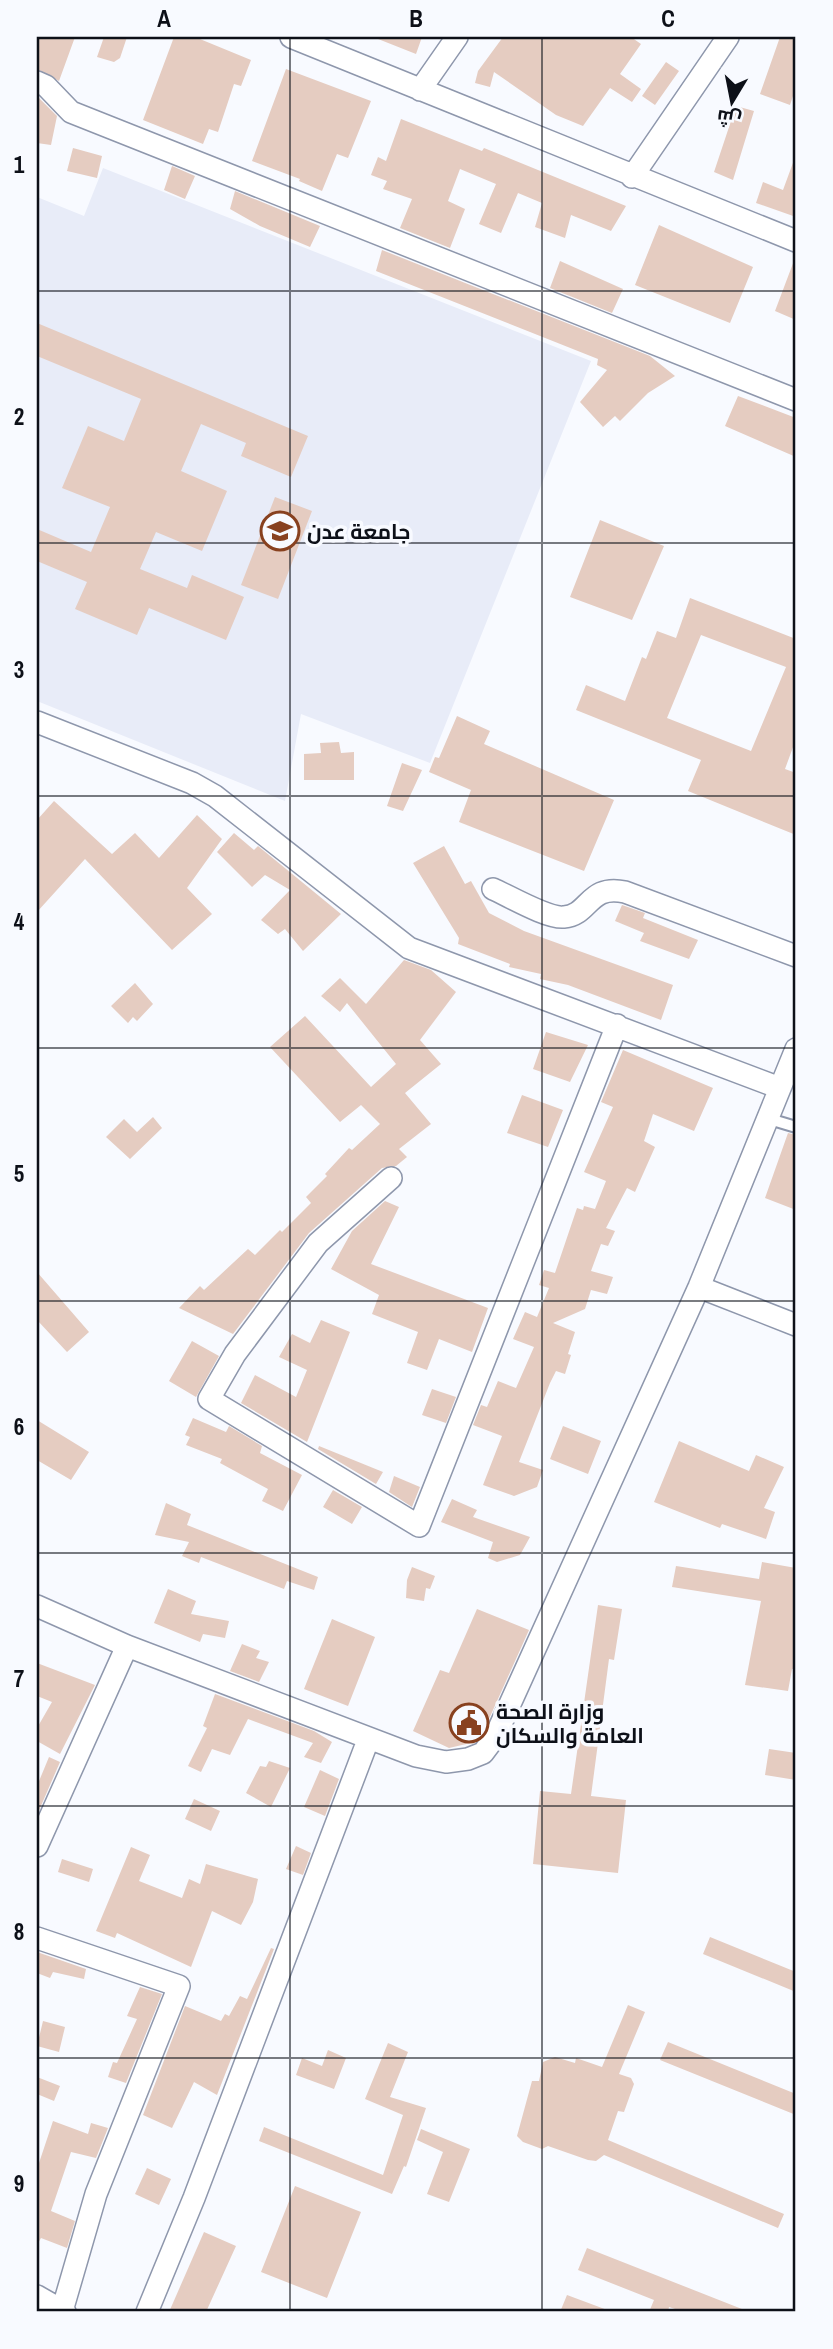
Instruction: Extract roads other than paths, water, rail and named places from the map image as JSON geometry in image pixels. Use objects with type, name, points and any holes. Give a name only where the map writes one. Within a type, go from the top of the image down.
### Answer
[{"type":"street","points":[[291,37],[796,241]]},
{"type":"street","points":[[420,90],[457,37]]},
{"type":"street","points":[[632,177],[728,37]]},
{"type":"street","points":[[37,82],[46,86],[71,112],[796,400]]},
{"type":"street","points":[[37,722],[192,783],[215,796],[408,948],[780,1088]]},
{"type":"street","points":[[493,889],[557,917],[578,912],[601,892],[611,889],[625,892],[796,956]]},
{"type":"street","points":[[391,1178],[318,1243],[235,1354],[209,1399],[419,1526],[617,1025]]},
{"type":"street","points":[[37,1606],[127,1646],[368,1740],[446,1762],[482,1754],[495,1737],[699,1287],[796,1049]]},
{"type":"street","points":[[699,1287],[796,1325]]},
{"type":"street","points":[[37,1846],[127,1646]]},
{"type":"street","points":[[147,2312],[194,2198],[368,1740]]},
{"type":"street","points":[[37,1938],[179,1986],[96,2194],[64,2312],[37,2296]]},
{"type":"lane","points":[[766,1118],[796,1128]]},
{"type":"place","name":"جامعة عدن","points":[[280,531]]},
{"type":"place","name":"وزارة الصحة العامة والسكان","points":[[469,1723]]}]
